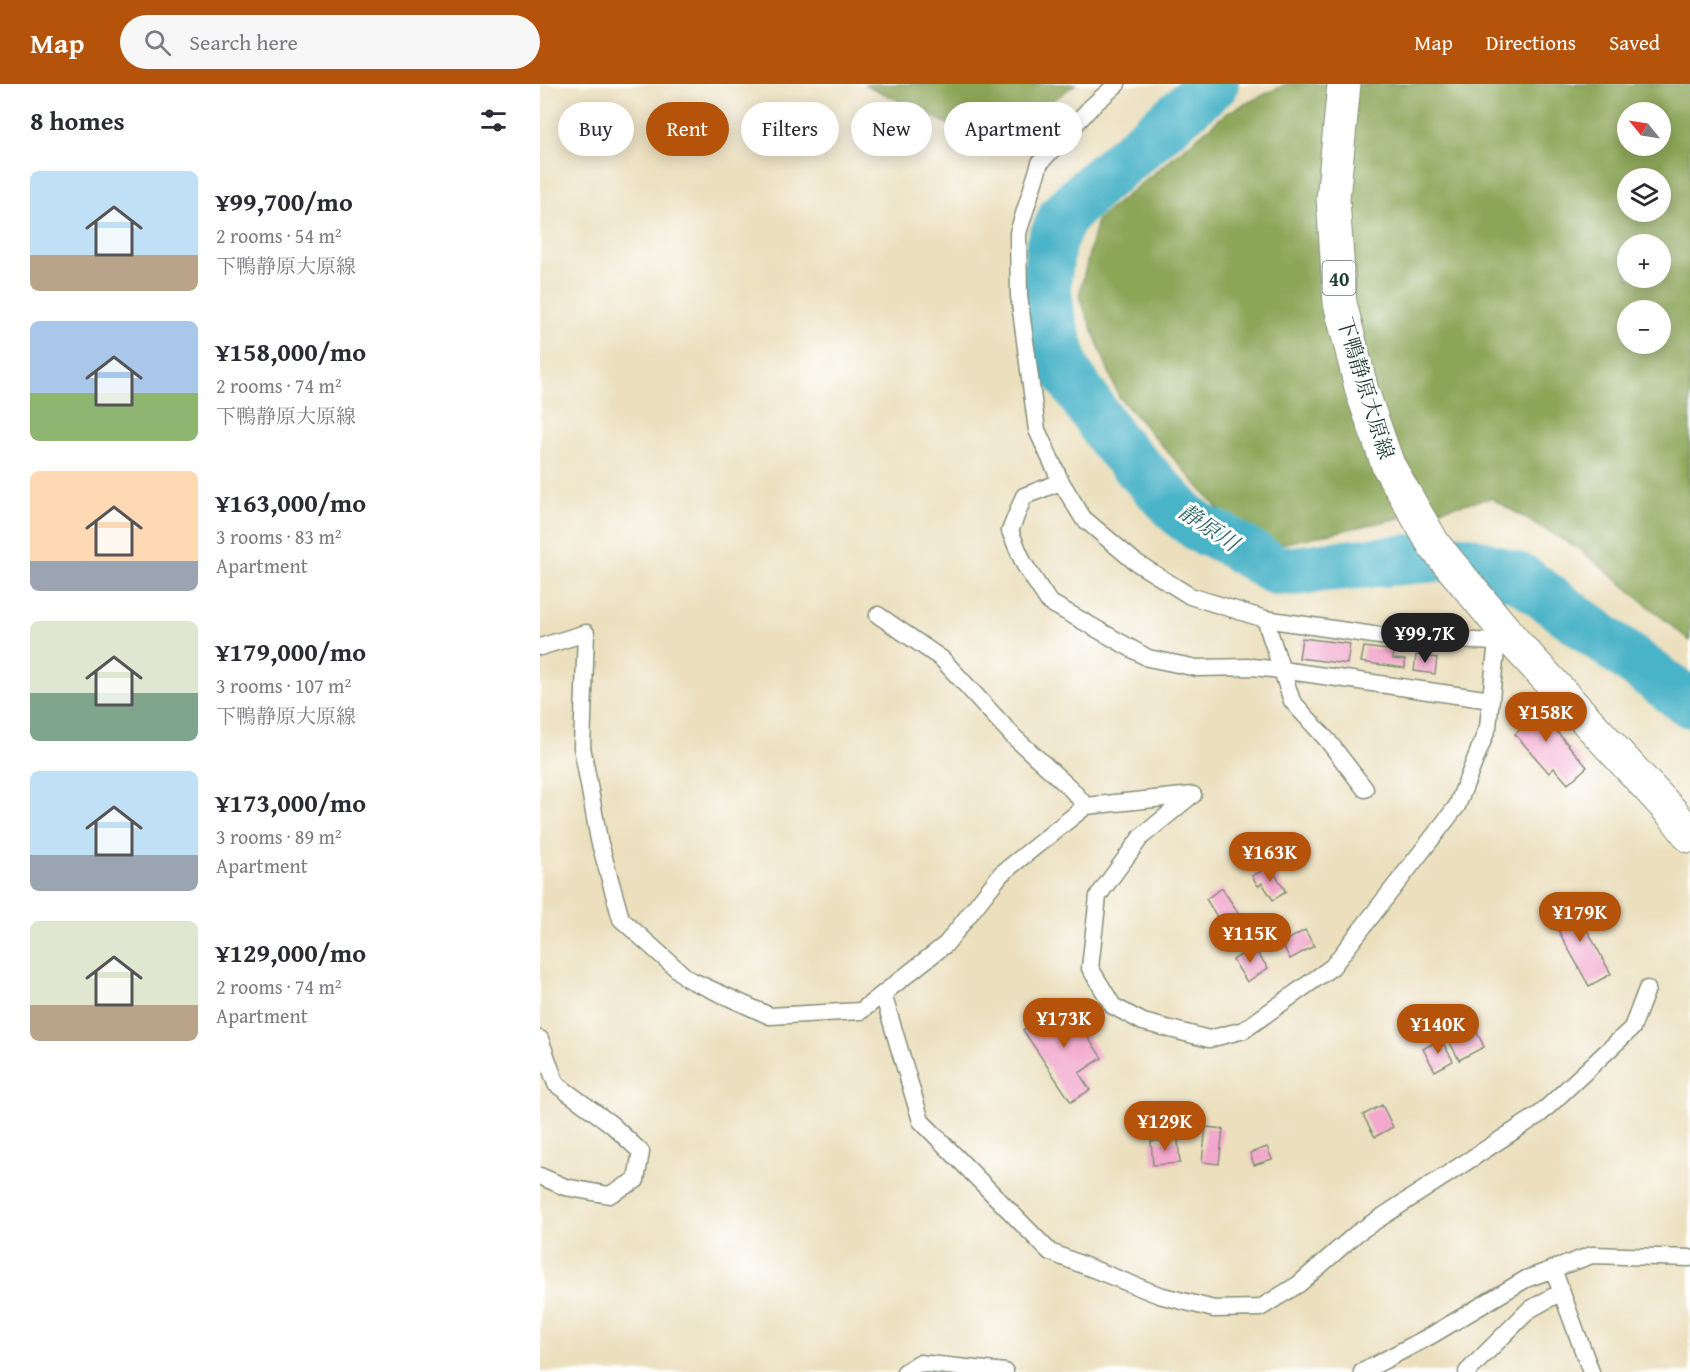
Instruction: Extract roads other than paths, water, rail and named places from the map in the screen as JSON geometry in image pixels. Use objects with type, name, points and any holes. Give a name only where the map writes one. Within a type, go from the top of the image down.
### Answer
[{"type":"main road","name":"下鴨静原大原線","points":[[1344,84],[1333,199],[1340,303],[1362,391],[1388,465],[1434,545],[1501,634],[1674,815],[1690,836]]},
{"type":"lane","points":[[540,647],[586,633],[582,747],[599,840],[621,919],[688,979],[770,1016],[861,1011],[946,944],[1001,874],[1086,806],[1193,795],[1141,837],[1098,896],[1089,968],[1113,1006],[1143,1022],[1209,1039],[1244,1030],[1332,967],[1457,806],[1488,727],[1501,634],[1380,636],[1265,619],[1190,596],[1134,561],[1083,518],[1061,482],[1037,430],[1019,296],[1018,233],[1040,163],[1090,107],[1117,84]]},
{"type":"lane","points":[[1061,482],[1024,496],[1010,531],[1024,564],[1049,602],[1148,658],[1197,668],[1282,670],[1491,700]]},
{"type":"lane","points":[[878,615],[942,659],[1014,737],[1071,789],[1086,806]]},
{"type":"lane","points":[[1265,619],[1292,701],[1328,741],[1365,789]]},
{"type":"lane","points":[[882,994],[921,1121],[1050,1252],[1159,1295],[1214,1309],[1260,1308],[1299,1284],[1357,1233],[1540,1114],[1632,1028],[1647,989]]},
{"type":"lane","points":[[540,1040],[548,1083],[611,1125],[641,1152],[636,1180],[609,1194],[566,1186],[540,1176]]},
{"type":"lane","points":[[1362,1372],[1432,1335],[1526,1279],[1592,1255],[1690,1258]]},
{"type":"lane","points":[[1553,1269],[1591,1372]]},
{"type":"lane","points":[[1467,1372],[1529,1310],[1562,1292]]},
{"type":"lane","points":[[905,1372],[919,1363],[1005,1372]]},
{"type":"waterway","name":"静原川","points":[[1214,84],[1096,184],[1063,216],[1051,244],[1046,285],[1051,321],[1066,371],[1113,441],[1184,516],[1203,530],[1223,538],[1276,570],[1295,571],[1435,557],[1468,561],[1522,579],[1690,703]]}]
